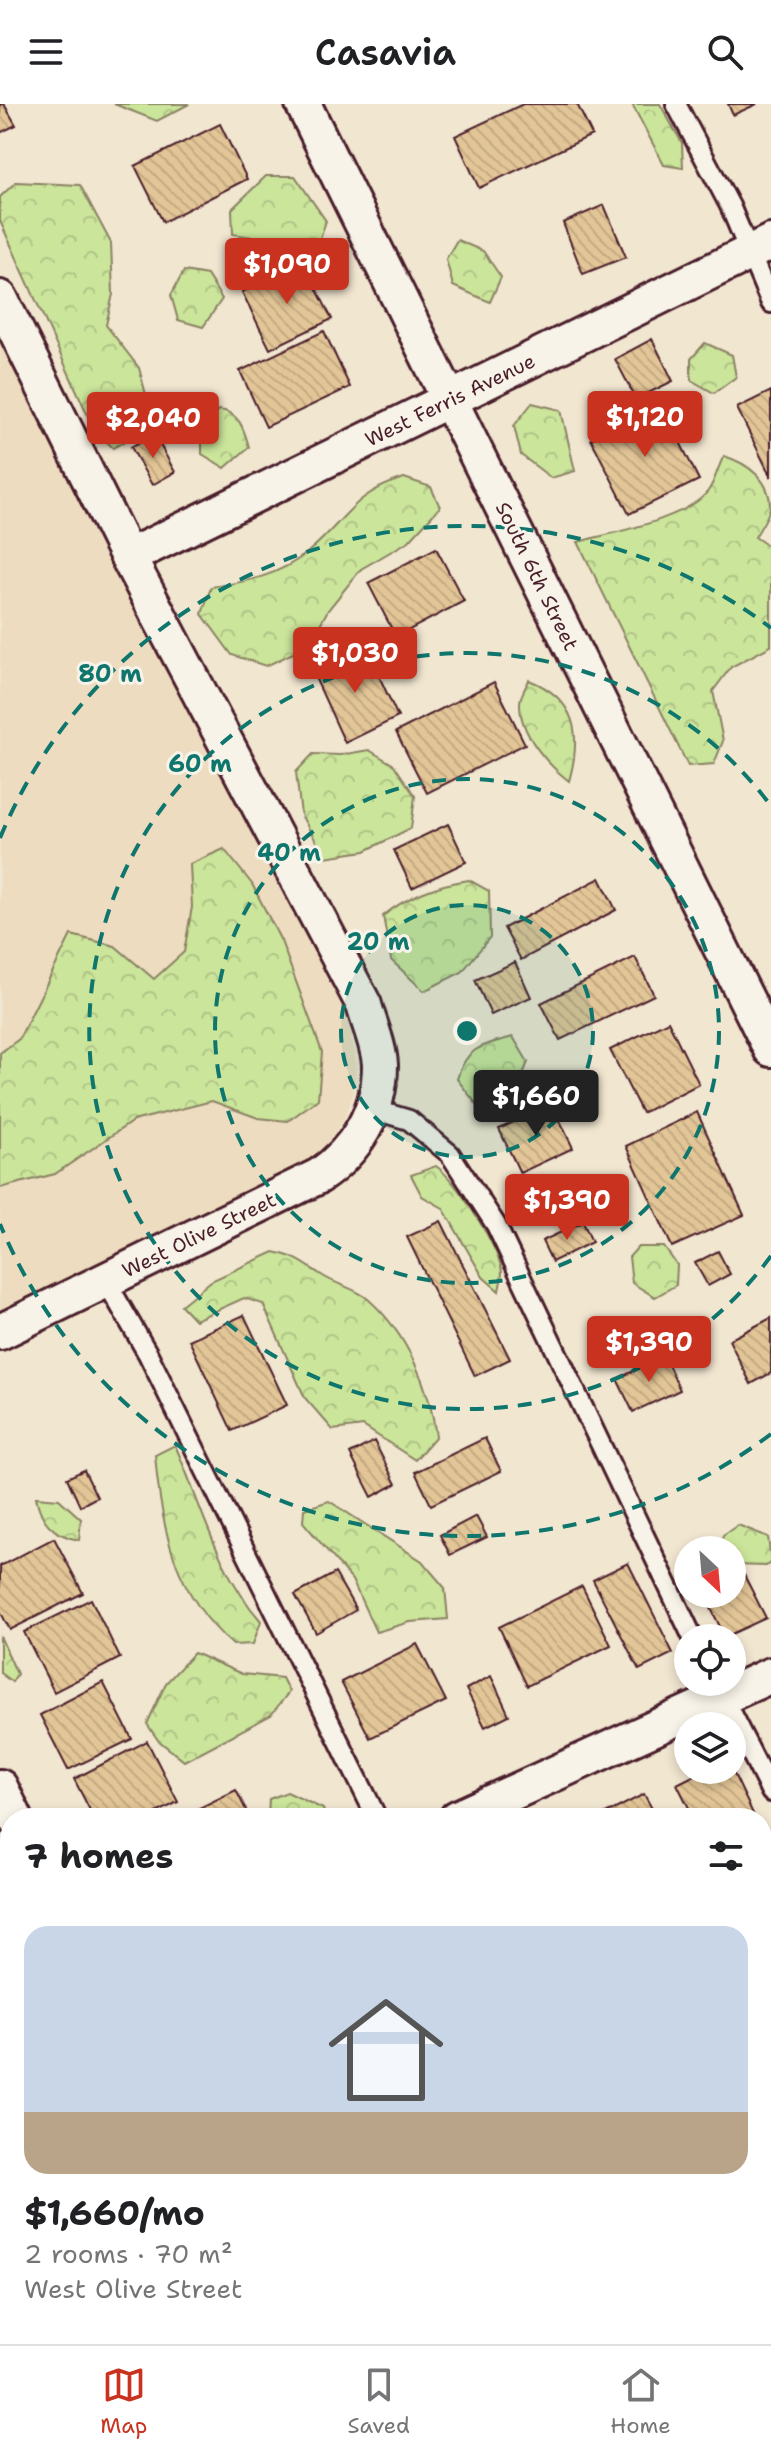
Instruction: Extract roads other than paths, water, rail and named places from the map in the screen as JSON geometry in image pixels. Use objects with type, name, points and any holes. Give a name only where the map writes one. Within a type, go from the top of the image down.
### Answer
[{"type":"street","name":"South 6th Street","points":[[303,104],[771,1049]]},
{"type":"street","name":"West Ferris Avenue","points":[[128,557],[760,247]]},
{"type":"street","name":"West Olive Street","points":[[0,298],[128,557],[364,1005],[380,1064],[372,1109],[364,1131],[343,1160],[319,1176],[0,1332]]},
{"type":"street","points":[[746,1682],[771,1675]]},
{"type":"street","points":[[477,1808],[704,1696]]},
{"type":"street","points":[[0,1787],[10,1808]]},
{"type":"lane","points":[[676,104],[730,206],[760,247],[771,303]]},
{"type":"lane","points":[[372,1109],[409,1120],[450,1154],[496,1225],[686,1624]]},
{"type":"lane","points":[[106,1281],[148,1354],[372,1808]]},
{"type":"lane","points":[[722,1696],[771,1792]]}]
